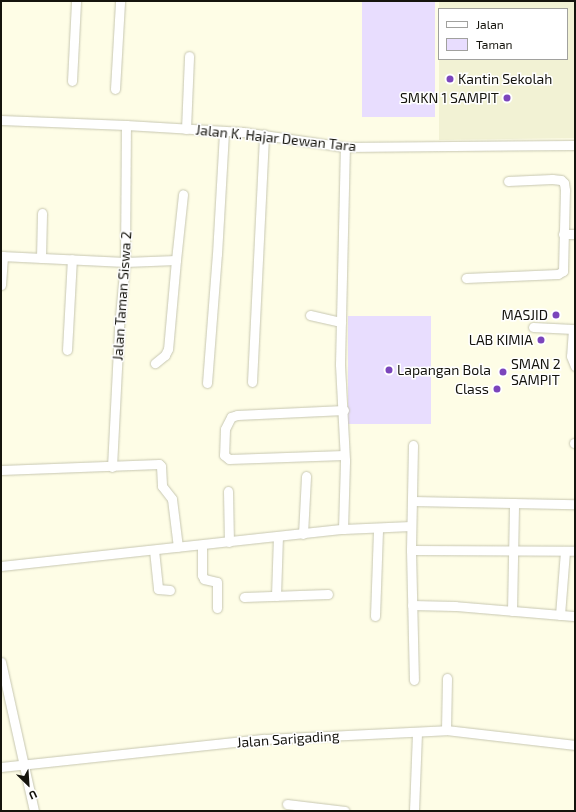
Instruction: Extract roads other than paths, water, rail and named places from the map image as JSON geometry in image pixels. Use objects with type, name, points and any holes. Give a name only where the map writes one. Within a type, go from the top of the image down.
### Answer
[{"type":"street","points":[[72,81],[76,1]]},
{"type":"street","points":[[115,89],[120,1]]},
{"type":"street","points":[[186,129],[189,56]]},
{"type":"street","name":"Jalan K. Hajar Dewan Tara","points":[[1,120],[126,125],[264,134],[345,147],[575,145]]},
{"type":"street","name":"Jalan Taman Siswa 2","points":[[112,467],[119,327],[125,262],[126,125]]},
{"type":"street","points":[[207,383],[218,254],[224,131]]},
{"type":"street","points":[[252,382],[264,134]]},
{"type":"street","points":[[343,529],[344,410],[340,364],[345,147]]},
{"type":"street","points":[[466,278],[560,273],[563,268],[564,183],[561,180],[508,181]]},
{"type":"street","points":[[155,363],[165,355],[168,349],[183,194]]},
{"type":"street","points":[[41,258],[42,213]]},
{"type":"street","points":[[563,234],[575,234]]},
{"type":"street","points":[[1,285],[2,256],[125,262],[176,260]]},
{"type":"street","points":[[67,350],[72,259]]},
{"type":"street","points":[[310,315],[341,322]]},
{"type":"street","points":[[533,327],[574,329],[571,356],[575,366]]},
{"type":"street","points":[[344,410],[237,415],[231,417],[225,429],[224,455],[229,459],[344,455]]},
{"type":"street","points":[[413,445],[411,550],[414,680]]},
{"type":"street","points":[[1,470],[112,467],[155,463],[161,466],[162,486],[172,499],[178,547]]},
{"type":"street","points":[[303,534],[306,476]]},
{"type":"street","points":[[228,491],[229,542]]},
{"type":"street","points":[[412,501],[575,504]]},
{"type":"street","points":[[512,611],[514,503]]},
{"type":"street","points":[[1,566],[343,529],[411,526]]},
{"type":"street","points":[[375,616],[378,528]]},
{"type":"street","points":[[276,596],[278,536]]},
{"type":"street","points":[[202,544],[202,575],[204,579],[217,582],[217,608]]},
{"type":"street","points":[[154,550],[158,589],[170,590]]},
{"type":"street","points":[[411,550],[513,550],[575,552]]},
{"type":"street","points":[[560,615],[565,551]]},
{"type":"street","points":[[244,596],[328,594]]},
{"type":"street","points":[[412,605],[455,606],[575,616]]},
{"type":"street","points":[[1,662],[34,811]]},
{"type":"street","points":[[446,730],[447,678]]},
{"type":"street","name":"Jalan Sarigading","points":[[1,767],[265,739],[446,730],[575,745]]},
{"type":"street","points":[[414,811],[417,732]]},
{"type":"street","points":[[287,804],[345,811]]},
{"type":"place","name":"Kantin Sekolah","points":[[450,79]]},
{"type":"place","name":"SMKN 1 SAMPIT","points":[[507,98]]},
{"type":"place","name":"MASJID","points":[[556,315]]},
{"type":"place","name":"LAB KIMIA","points":[[541,340]]},
{"type":"place","name":"Lapangan Bola","points":[[389,370]]},
{"type":"place","name":"SMAN 2 SAMPIT","points":[[503,372]]},
{"type":"place","name":"Class","points":[[497,389]]}]
